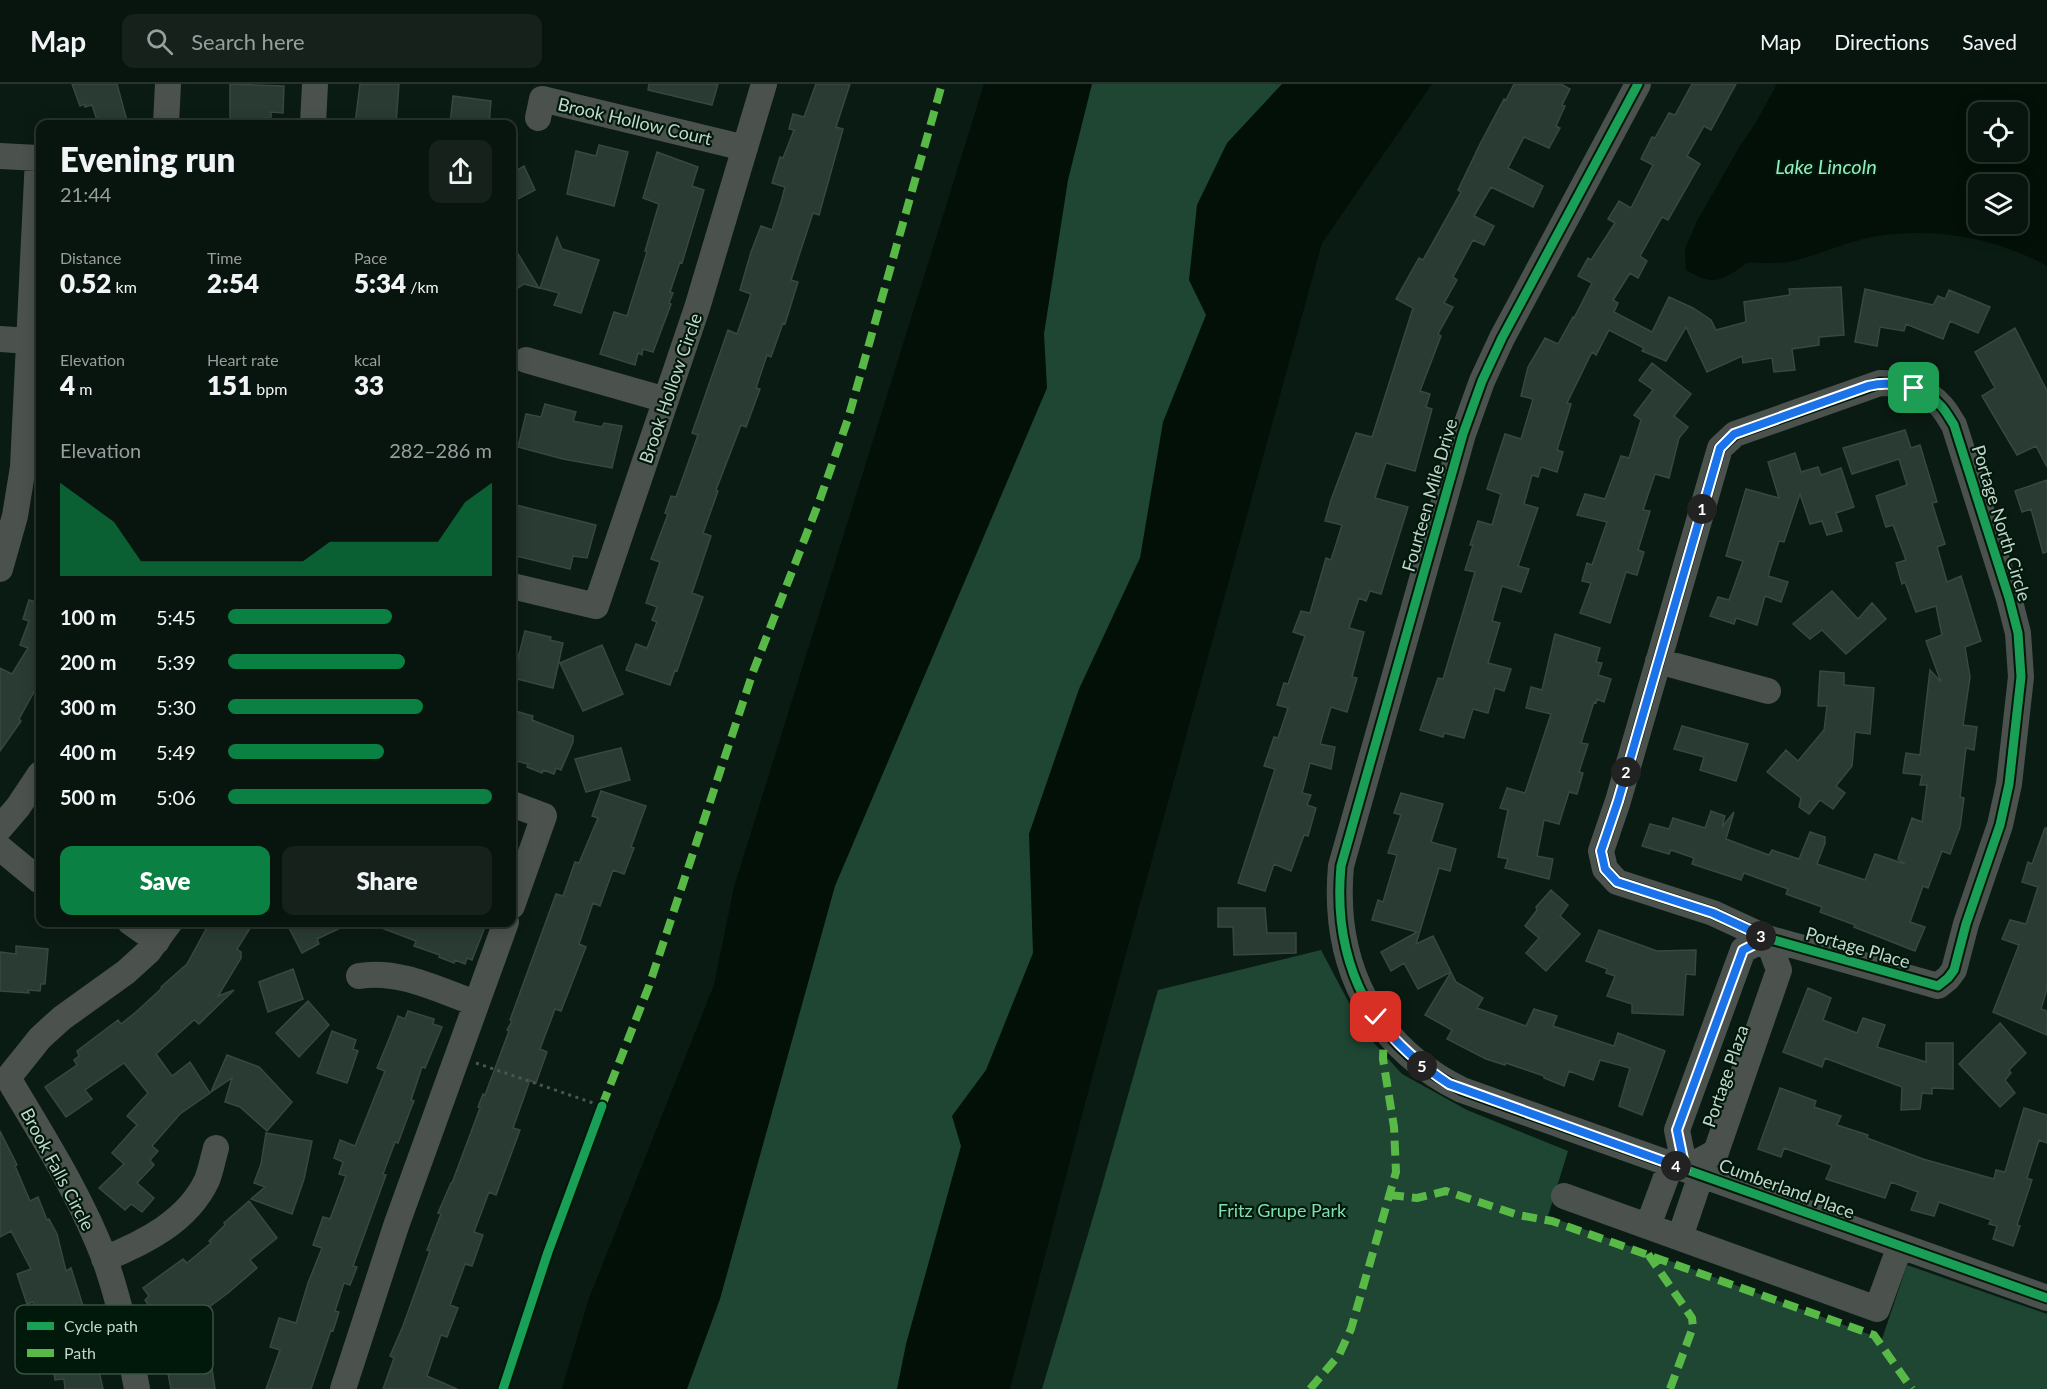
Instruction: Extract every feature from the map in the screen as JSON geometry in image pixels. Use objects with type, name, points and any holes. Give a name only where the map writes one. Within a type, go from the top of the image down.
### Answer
[{"type":"street","points":[[166,120],[168,84]]},
{"type":"street","points":[[313,120],[315,84]]},
{"type":"street","name":"Brook Hollow Circle","points":[[516,587],[596,606],[697,308],[764,84]]},
{"type":"street","name":"Fourteen Mile Drive","points":[[1343,944],[1338,893],[1341,866],[1463,434],[1482,381],[1502,338],[1638,84]]},
{"type":"street","name":"Brook Hollow Court","points":[[538,118],[542,99],[746,148]]},
{"type":"street","points":[[0,156],[36,158]]},
{"type":"street","points":[[0,569],[15,516],[23,467],[36,204]]},
{"type":"street","points":[[0,339],[30,341]]},
{"type":"street","points":[[526,360],[666,400]]},
{"type":"street","name":"Portage North Circle","points":[[1658,661],[1718,454],[1726,440],[1734,434],[1880,383],[1893,383],[1914,388],[1941,406],[1954,425],[2009,598],[2018,633],[2021,677],[2009,784],[2000,825],[1966,924],[1954,970],[1938,986]]},
{"type":"street","points":[[1658,661],[1768,691]]},
{"type":"street","name":"Portage Place","points":[[1658,661],[1618,801],[1601,851],[1605,869],[1617,882],[1713,913],[1767,938],[1938,986]]},
{"type":"street","points":[[0,828],[32,805],[36,790]]},
{"type":"street","points":[[516,806],[544,816],[516,895]]},
{"type":"street","points":[[0,848],[36,878]]},
{"type":"street","name":"Brook Falls Circle","points":[[119,1305],[105,1260],[85,1214],[8,1078],[40,1038],[62,1018],[126,972],[163,932],[146,927]]},
{"type":"street","points":[[343,1389],[396,1226],[504,927]]},
{"type":"street","name":"Portage Plaza","points":[[1767,938],[1779,970],[1716,1152],[1686,1169],[1677,1130],[1743,950],[1767,938]]},
{"type":"street","name":"Cumberland Place","points":[[1343,944],[1362,995],[1395,1042],[1422,1066],[1462,1090],[2047,1298]]},
{"type":"street","points":[[359,976],[373,973],[394,974],[476,1003]]},
{"type":"street","points":[[105,1260],[161,1231],[185,1210],[198,1196],[208,1178],[216,1148]]},
{"type":"street","points":[[1648,1226],[1686,1169]]},
{"type":"street","points":[[1680,1237],[1686,1169]]},
{"type":"street","points":[[1564,1196],[1877,1309],[1900,1246]]},
{"type":"street","name":"Brook Falls Circle","points":[[135,1374],[137,1389]]},
{"type":"path","points":[[456,1058],[603,1106],[598,1119]]},
{"type":"green space","points":[[1073,84],[1319,84],[1004,1092],[916,1389],[641,1389]]},
{"type":"green space","name":"Fritz Grupe Park","points":[[1321,950],[1365,1033],[1402,1074],[1467,1110],[1568,1151],[1548,1216],[1882,1339],[1907,1265],[2047,1314],[2047,1389],[1042,1389],[1158,990]]},
{"type":"water","points":[[984,84],[1092,84],[1068,180],[1044,334],[1047,388],[835,886],[720,1299],[687,1389],[562,1389],[588,1301],[714,985],[734,887]]},
{"type":"water","points":[[1282,84],[1432,84],[1322,243],[1091,1081],[1010,1389],[897,1389],[906,1344],[961,1146],[952,1116],[986,1070],[1033,953],[1029,834],[1079,689],[1140,558],[1163,422],[1206,315],[1189,280],[1197,205],[1227,143]]},
{"type":"water","name":"Lake Lincoln","points":[[1777,84],[2047,84],[2047,266],[1989,242],[1948,235],[1905,233],[1862,239],[1789,262],[1749,262],[1720,279],[1709,280],[1698,276],[1686,270],[1685,249],[1697,221]]},
{"type":"building","points":[[72,84],[117,84],[127,120],[100,120],[99,118],[97,120],[92,105],[80,106]]},
{"type":"building","points":[[230,84],[284,86],[283,113],[271,112],[271,119],[265,118],[265,120],[230,120]]},
{"type":"building","points":[[360,84],[399,84],[396,120],[356,120]]},
{"type":"building","points":[[649,84],[718,84],[712,105],[648,90]]},
{"type":"building","points":[[816,84],[850,84],[836,127],[843,129],[819,215],[813,213],[791,280],[798,282],[785,324],[783,323],[771,357],[767,355],[756,388],[760,389],[746,427],[741,425],[716,490],[718,491],[703,533],[711,536],[692,593],[703,597],[670,685],[626,670],[636,644],[647,648],[657,622],[652,620],[657,607],[646,603],[660,562],[651,559],[668,514],[665,513],[671,496],[676,497],[698,435],[692,433],[728,330],[737,334],[751,294],[740,290],[751,252],[761,226],[772,230],[781,202],[785,187],[772,183],[780,157],[783,158],[794,130],[789,129],[793,114],[804,117]]},
{"type":"building","points":[[1514,84],[1561,84],[1570,89],[1562,105],[1565,106],[1556,126],[1560,128],[1549,148],[1524,137],[1508,168],[1543,186],[1533,207],[1491,187],[1474,216],[1494,226],[1484,245],[1473,240],[1453,277],[1457,280],[1444,303],[1453,307],[1438,334],[1441,336],[1420,391],[1430,394],[1426,407],[1432,409],[1415,471],[1386,463],[1375,498],[1408,507],[1381,594],[1370,591],[1366,601],[1359,598],[1349,628],[1364,632],[1352,677],[1357,678],[1347,712],[1331,707],[1320,744],[1335,747],[1331,769],[1310,763],[1302,793],[1311,795],[1307,805],[1316,808],[1308,836],[1304,835],[1291,871],[1274,864],[1265,891],[1238,883],[1275,769],[1264,766],[1274,737],[1278,738],[1288,708],[1277,705],[1284,683],[1288,684],[1305,636],[1293,632],[1301,611],[1310,613],[1326,558],[1331,560],[1342,525],[1325,521],[1331,500],[1356,433],[1372,437],[1413,308],[1396,299],[1419,258],[1423,260],[1461,192],[1458,190],[1480,144]]},
{"type":"building","points":[[1692,84],[1736,84],[1711,130],[1704,126],[1687,156],[1700,164],[1668,220],[1662,217],[1640,256],[1647,261],[1638,278],[1630,273],[1613,300],[1618,303],[1614,312],[1652,332],[1669,297],[1693,308],[1711,320],[1716,330],[1746,322],[1744,302],[1790,295],[1789,289],[1841,287],[1844,335],[1819,337],[1819,345],[1792,349],[1795,370],[1774,372],[1772,358],[1743,363],[1742,356],[1707,372],[1686,327],[1666,361],[1642,351],[1644,348],[1609,330],[1596,355],[1592,352],[1567,403],[1571,404],[1557,450],[1563,452],[1557,472],[1541,467],[1538,477],[1532,475],[1524,504],[1538,508],[1518,566],[1529,569],[1521,592],[1502,586],[1492,621],[1500,623],[1488,663],[1511,669],[1504,691],[1495,688],[1488,713],[1473,709],[1464,738],[1444,733],[1443,737],[1420,730],[1438,678],[1443,679],[1475,572],[1465,570],[1478,521],[1492,525],[1501,494],[1487,489],[1505,434],[1521,439],[1533,399],[1521,396],[1528,367],[1545,338],[1558,344],[1574,318],[1592,283],[1578,276],[1588,258],[1591,260],[1615,223],[1608,219],[1619,201],[1631,208],[1653,165],[1641,159],[1652,137],[1655,138],[1669,113],[1675,115]]},
{"type":"building","points":[[453,96],[491,101],[489,120],[450,120]]},
{"type":"building","points":[[599,145],[628,152],[614,206],[567,194],[576,151],[596,156]]},
{"type":"building","points":[[657,152],[698,167],[692,186],[704,190],[682,263],[680,262],[670,292],[673,293],[669,303],[671,304],[653,352],[643,349],[642,355],[638,353],[635,365],[600,354],[614,312],[627,316],[647,252],[645,251],[659,204],[643,198]]},
{"type":"building","points":[[524,166],[535,190],[516,200],[516,171]]},
{"type":"building","points":[[557,237],[562,249],[599,260],[581,313],[554,305],[559,293],[540,288]]},
{"type":"building","points":[[516,251],[539,288],[524,284],[516,289]]},
{"type":"building","points":[[1865,289],[1933,305],[1938,296],[1945,299],[1949,290],[1990,307],[1978,333],[1950,321],[1943,339],[1906,324],[1904,331],[1880,327],[1877,346],[1855,342]]},
{"type":"building","points":[[2015,328],[2047,391],[2047,467],[2036,446],[2017,455],[1982,396],[1995,388],[1975,352]]},
{"type":"building","points":[[1652,363],[1691,394],[1674,416],[1688,427],[1679,438],[1669,478],[1655,474],[1643,510],[1650,511],[1638,550],[1644,552],[1637,575],[1626,572],[1610,623],[1580,613],[1591,583],[1582,581],[1587,563],[1592,565],[1607,522],[1577,515],[1585,494],[1605,499],[1621,456],[1629,458],[1641,420],[1634,415],[1653,390],[1639,380]]},
{"type":"building","points":[[545,404],[576,412],[573,421],[602,427],[604,423],[622,426],[612,468],[563,459],[518,447],[526,414],[541,417]]},
{"type":"building","points":[[1905,430],[1911,448],[1920,445],[1937,502],[1932,503],[1945,544],[1937,547],[1947,582],[1961,576],[1981,641],[1965,647],[1970,677],[1963,725],[1977,727],[1974,750],[1966,748],[1960,797],[1964,798],[1960,827],[1950,854],[1942,851],[1928,888],[1923,886],[1910,922],[1925,927],[1915,951],[1820,912],[1822,907],[1786,894],[1788,889],[1744,873],[1741,880],[1692,864],[1694,858],[1671,850],[1669,854],[1642,846],[1650,824],[1669,829],[1673,818],[1705,828],[1711,811],[1725,816],[1722,827],[1734,812],[1726,839],[1769,855],[1772,850],[1799,859],[1810,832],[1825,837],[1817,864],[1865,880],[1875,854],[1905,864],[1898,859],[1912,818],[1922,822],[1927,785],[1920,785],[1922,775],[1903,773],[1906,753],[1920,755],[1930,670],[1941,682],[1926,641],[1942,635],[1936,606],[1916,612],[1905,582],[1902,584],[1896,563],[1906,560],[1893,525],[1886,527],[1876,496],[1907,485],[1899,459],[1852,474],[1843,448]]},
{"type":"building","points":[[1795,453],[1801,472],[1818,467],[1821,475],[1841,468],[1854,507],[1836,513],[1842,531],[1827,535],[1822,521],[1810,524],[1800,494],[1784,542],[1779,541],[1768,576],[1788,582],[1781,602],[1765,596],[1757,625],[1736,618],[1734,624],[1710,616],[1718,597],[1729,600],[1743,561],[1726,556],[1746,489],[1779,498],[1768,462]]},
{"type":"building","points":[[2047,480],[2047,552],[2043,553],[2031,509],[2022,512],[2015,491]]},
{"type":"building","points":[[516,505],[596,525],[587,558],[573,556],[570,569],[516,556]]},
{"type":"building","points":[[1832,591],[1858,619],[1872,603],[1886,619],[1846,654],[1822,630],[1810,639],[1793,624]]},
{"type":"building","points":[[29,600],[36,602],[36,688],[19,719],[21,721],[0,751],[0,668],[12,674],[28,648],[20,645],[29,621],[23,619]]},
{"type":"building","points":[[525,631],[551,637],[550,640],[563,643],[553,688],[516,679],[516,666]]},
{"type":"building","points":[[1555,634],[1600,648],[1596,662],[1602,663],[1598,675],[1611,679],[1604,702],[1597,699],[1596,703],[1594,702],[1581,743],[1588,744],[1579,772],[1583,773],[1577,794],[1569,792],[1559,824],[1544,820],[1537,856],[1553,859],[1549,879],[1505,868],[1508,859],[1498,857],[1508,810],[1500,808],[1507,788],[1525,793],[1551,714],[1526,708],[1531,687],[1542,690]]},
{"type":"building","points":[[602,645],[623,694],[583,711],[560,663]]},
{"type":"building","points":[[1820,671],[1844,673],[1844,685],[1874,688],[1870,734],[1855,732],[1852,766],[1836,786],[1845,793],[1833,809],[1820,800],[1809,814],[1799,807],[1801,798],[1767,772],[1786,750],[1798,761],[1824,730],[1827,706],[1818,706]]},
{"type":"building","points":[[516,711],[533,716],[532,720],[573,736],[573,742],[561,770],[556,768],[554,774],[543,770],[542,773],[527,767],[528,764],[516,761]]},
{"type":"building","points":[[1682,726],[1748,744],[1736,781],[1700,770],[1704,757],[1674,749]]},
{"type":"building","points":[[621,748],[630,780],[586,792],[575,759]]},
{"type":"building","points":[[601,791],[646,806],[624,874],[613,870],[600,906],[593,903],[579,944],[586,947],[561,1011],[555,1009],[540,1049],[547,1052],[536,1083],[530,1080],[513,1128],[520,1130],[496,1195],[489,1192],[474,1232],[483,1235],[472,1266],[465,1264],[450,1305],[458,1308],[447,1337],[441,1335],[427,1376],[457,1389],[383,1389],[394,1358],[390,1356],[430,1251],[427,1250],[441,1214],[438,1213],[452,1183],[480,1108],[478,1107],[483,1094],[485,1095],[509,1031],[507,1030],[512,1021],[510,1020],[556,894],[563,896],[575,862],[579,863],[598,818],[592,816]]},
{"type":"building","points":[[1401,793],[1443,804],[1431,842],[1456,849],[1450,871],[1439,868],[1416,944],[1433,936],[1451,972],[1418,989],[1404,963],[1391,971],[1381,952],[1417,932],[1372,920],[1378,900],[1383,902],[1397,855],[1388,853],[1401,815],[1394,813]]},
{"type":"building","points":[[2045,828],[2047,828],[2047,989],[2041,1009],[2047,1011],[2047,1035],[1993,1012],[2019,945],[2002,939],[2010,920],[2026,924],[2038,887],[2022,882],[2028,862],[2032,864]]},
{"type":"building","points":[[1551,890],[1568,905],[1560,916],[1580,934],[1546,971],[1526,953],[1539,938],[1525,926],[1537,910],[1536,907]]},
{"type":"building","points":[[1218,908],[1265,908],[1267,933],[1296,933],[1296,953],[1234,955],[1233,927],[1218,927]]},
{"type":"building","points":[[207,927],[251,927],[237,949],[241,952],[241,958],[218,996],[234,990],[199,1024],[194,1020],[156,1054],[172,1076],[190,1062],[210,1093],[180,1114],[152,1146],[158,1151],[150,1160],[154,1165],[137,1183],[154,1198],[142,1212],[131,1204],[125,1210],[99,1188],[124,1164],[112,1153],[137,1125],[127,1116],[148,1093],[124,1063],[85,1090],[92,1099],[66,1117],[45,1087],[77,1065],[74,1060],[79,1056],[77,1051],[118,1020],[121,1024],[187,964]]},
{"type":"building","points":[[289,927],[342,927],[317,939],[319,944],[302,953]]},
{"type":"building","points":[[379,927],[485,927],[472,960],[467,958],[465,964],[455,960],[454,963],[439,957],[440,955],[414,946],[416,941]]},
{"type":"building","points":[[1599,930],[1657,951],[1696,950],[1695,975],[1686,974],[1683,1015],[1632,1013],[1632,1004],[1607,996],[1615,976],[1606,973],[1607,969],[1586,961]]},
{"type":"building","points":[[16,946],[48,949],[45,984],[41,984],[40,991],[28,990],[29,993],[0,991],[0,952],[16,954]]},
{"type":"building","points":[[293,969],[303,999],[268,1012],[259,982]]},
{"type":"building","points":[[1451,972],[1456,982],[1483,998],[1477,1008],[1526,1026],[1534,1009],[1557,1016],[1553,1026],[1614,1046],[1618,1033],[1665,1051],[1642,1115],[1619,1106],[1630,1068],[1600,1060],[1593,1080],[1569,1071],[1564,1086],[1544,1076],[1486,1059],[1447,1039],[1452,1030],[1425,1015]]},
{"type":"building","points":[[1808,988],[1831,998],[1823,1020],[1857,1033],[1863,1018],[1885,1025],[1877,1047],[1926,1062],[1926,1043],[1953,1043],[1953,1089],[1932,1088],[1932,1094],[1922,1093],[1920,1109],[1901,1110],[1902,1087],[1825,1058],[1822,1067],[1783,1052]]},
{"type":"building","points":[[308,1001],[329,1025],[299,1057],[276,1033]]},
{"type":"building","points":[[408,1011],[434,1019],[433,1024],[442,1027],[425,1068],[422,1067],[411,1100],[414,1101],[383,1174],[386,1175],[353,1266],[357,1267],[350,1285],[344,1283],[335,1311],[339,1312],[333,1331],[331,1330],[311,1389],[266,1389],[280,1350],[270,1347],[279,1318],[296,1323],[322,1248],[313,1245],[323,1217],[330,1219],[346,1176],[339,1174],[343,1162],[334,1158],[340,1140],[355,1146],[385,1071],[377,1068],[398,1016],[405,1019]]},
{"type":"building","points":[[2000,1023],[2026,1053],[2009,1070],[2011,1073],[2005,1080],[2015,1093],[2000,1107],[1959,1064]]},
{"type":"building","points":[[332,1031],[356,1040],[353,1049],[358,1051],[347,1083],[317,1073]]},
{"type":"building","points":[[227,1055],[259,1067],[292,1102],[267,1131],[240,1107],[225,1102],[232,1078],[211,1092]]},
{"type":"building","points":[[1780,1088],[1816,1101],[1814,1107],[1841,1116],[1837,1125],[1868,1135],[1867,1138],[1923,1159],[1994,1179],[1996,1170],[2005,1172],[2024,1108],[2047,1115],[2047,1143],[2039,1140],[2027,1178],[2032,1180],[2017,1225],[2020,1226],[2013,1246],[1993,1239],[1997,1226],[1989,1224],[1991,1220],[1939,1202],[1934,1216],[1911,1210],[1918,1192],[1891,1182],[1885,1198],[1826,1179],[1832,1165],[1784,1148],[1781,1157],[1758,1149]]},
{"type":"building","points":[[0,1131],[17,1165],[15,1166],[30,1201],[38,1197],[47,1220],[49,1219],[57,1234],[66,1271],[71,1268],[83,1305],[34,1305],[33,1302],[27,1304],[17,1274],[31,1269],[11,1231],[0,1237]]},
{"type":"building","points":[[266,1133],[312,1141],[304,1179],[292,1214],[251,1199],[265,1187],[254,1183],[261,1164]]},
{"type":"building","points":[[249,1201],[277,1238],[250,1260],[257,1268],[212,1305],[148,1305],[145,1300],[149,1296],[143,1288],[183,1259],[187,1263],[211,1243],[209,1241],[225,1225],[224,1223]]},
{"type":"building","points":[[54,1374],[100,1374],[103,1389],[65,1389],[64,1379],[55,1380]]},
{"type":"building","points":[[168,1374],[213,1374],[215,1389],[171,1389]]},
{"type":"marked path","points":[[602,1106],[649,986],[753,672],[819,502],[848,419],[942,84]]},
{"type":"marked path","points":[[1310,1389],[1339,1355],[1351,1329],[1396,1172],[1394,1127],[1383,1059],[1384,1028]]},
{"type":"marked path","points":[[1389,1195],[1417,1198],[1446,1191],[1518,1215],[1552,1221],[1874,1335],[1912,1389]]},
{"type":"marked path","points":[[1648,1254],[1692,1318],[1693,1327],[1670,1389]]},
{"type":"cycle path","points":[[1638,84],[1502,338],[1482,381],[1463,434],[1341,866],[1340,902],[1343,936],[1352,968],[1364,998],[1382,1026],[1404,1050],[1431,1072],[1462,1090],[2047,1298]]},
{"type":"cycle path","points":[[1880,383],[1897,384],[1921,391],[1943,408],[1954,425],[2018,633],[2021,677],[2009,784],[2000,825],[1966,924],[1954,970],[1938,986],[1767,938],[1713,913],[1617,882],[1605,869],[1601,851],[1618,801],[1720,448],[1735,434],[1880,383]]},
{"type":"cycle path","points":[[503,1389],[548,1252],[602,1106]]},
{"type":"route","points":[[1376,1017],[1395,1042],[1422,1066],[1449,1084],[1685,1169],[1677,1130],[1743,950],[1767,938],[1713,913],[1617,882],[1605,869],[1601,858],[1606,832],[1618,801],[1720,448],[1734,434],[1868,386],[1893,383],[1914,388]]}]
